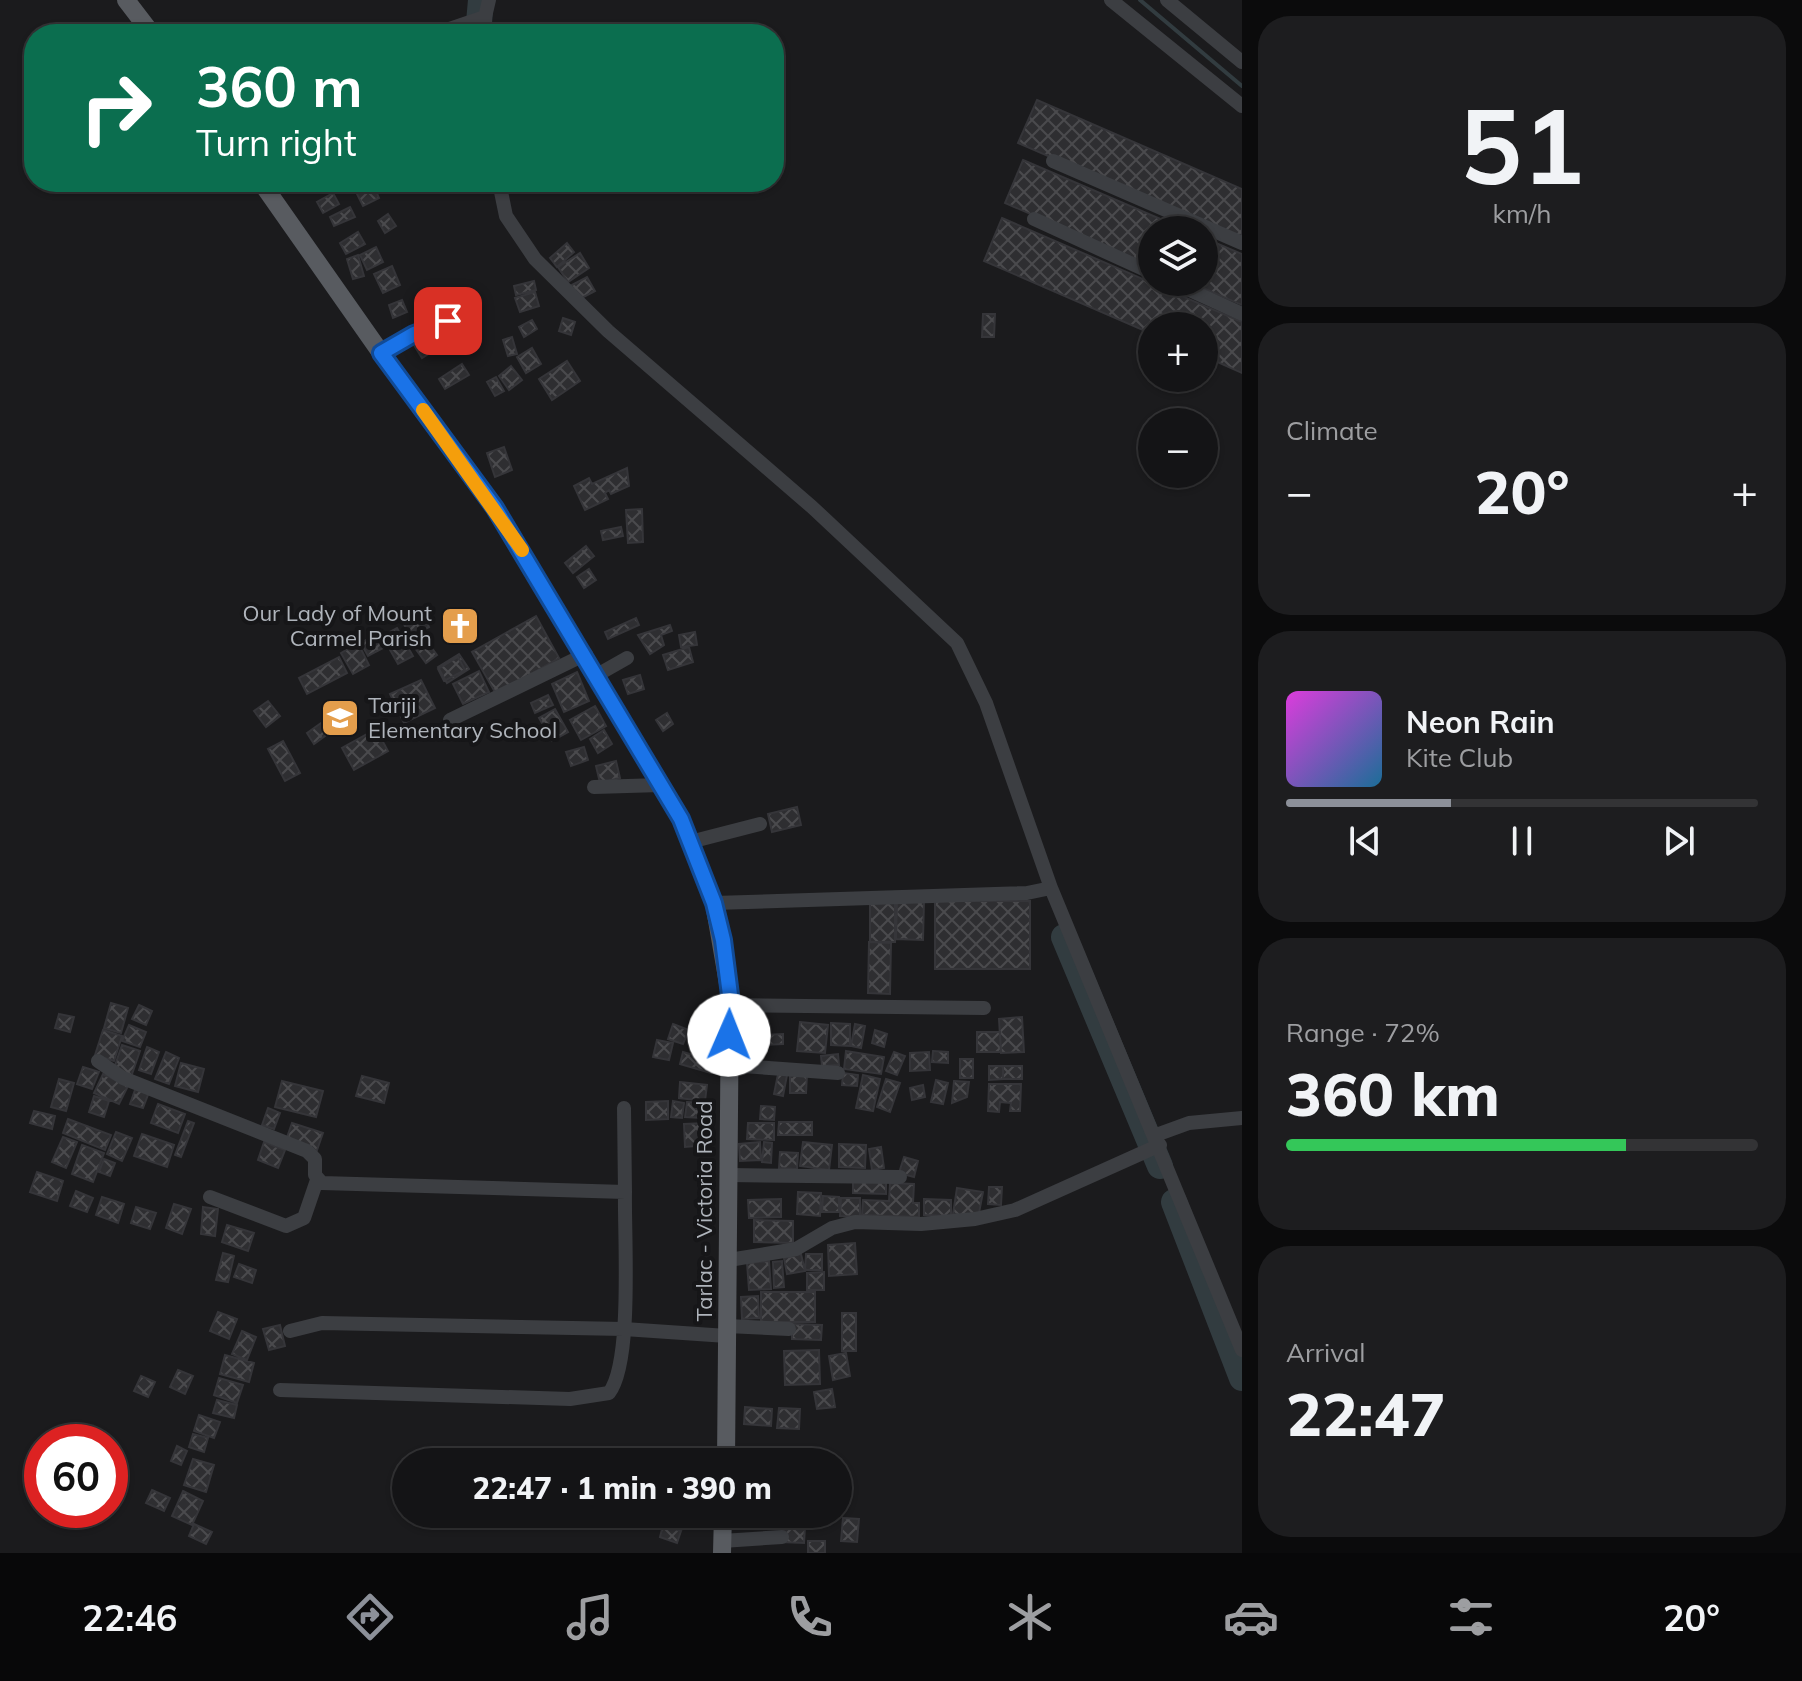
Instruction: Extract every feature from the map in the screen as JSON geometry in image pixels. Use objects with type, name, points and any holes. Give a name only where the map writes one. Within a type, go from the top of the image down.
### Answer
[{"type":"main road","points":[[126,0],[144,24]]},
{"type":"main road","name":"Tarlac - Victoria Road","points":[[268,192],[495,508],[586,654],[661,785],[690,842],[714,903],[723,940],[730,1005],[726,1448]]},
{"type":"street","points":[[485,24],[489,0]]},
{"type":"street","points":[[1111,0],[1242,106]]},
{"type":"street","points":[[1167,0],[1242,62]]},
{"type":"street","points":[[464,24],[485,17]]},
{"type":"street","points":[[1053,161],[1242,243]]},
{"type":"street","points":[[501,192],[506,216],[535,259],[608,331],[812,507],[936,619],[957,643],[986,703],[1050,888],[1154,1145],[1242,1350]]},
{"type":"street","points":[[1034,219],[1138,267]]},
{"type":"street","points":[[1203,296],[1242,314]]},
{"type":"street","points":[[381,353],[414,334],[448,321]]},
{"type":"street","points":[[450,720],[586,654]]},
{"type":"street","points":[[597,675],[627,658]]},
{"type":"street","points":[[594,787],[661,785]]},
{"type":"street","points":[[690,842],[760,824]]},
{"type":"street","points":[[714,903],[1027,893],[1050,888]]},
{"type":"street","points":[[730,1005],[984,1008]]},
{"type":"street","points":[[98,1061],[123,1078],[307,1151],[315,1159],[317,1180],[304,1218],[286,1226],[210,1197]]},
{"type":"street","points":[[729,1065],[838,1073]]},
{"type":"street","points":[[280,1390],[599,1397],[615,1385],[624,1329],[624,1108]]},
{"type":"street","points":[[729,1260],[796,1249],[832,1228],[855,1222],[921,1224],[975,1219],[1015,1210],[1154,1145],[1189,1123],[1242,1118]]},
{"type":"street","points":[[729,1175],[900,1177]]},
{"type":"street","points":[[317,1180],[330,1185],[625,1192]]},
{"type":"street","points":[[290,1331],[322,1323],[727,1331],[789,1329]]},
{"type":"street","points":[[722,1547],[782,1537]]},
{"type":"building","points":[[1037,100],[1242,189],[1242,240],[1218,230],[1218,216],[1187,216],[1018,143]]},
{"type":"building","points":[[1023,160],[1153,216],[1138,216],[1138,260],[1005,203]]},
{"type":"building","points":[[356,192],[376,192],[379,198],[363,206]]},
{"type":"building","points":[[333,193],[339,204],[323,213],[317,202]]},
{"type":"building","points":[[350,207],[355,217],[334,226],[330,217]]},
{"type":"building","points":[[388,214],[396,226],[385,233],[378,221]]},
{"type":"building","points":[[1002,218],[1138,277],[1138,296],[1182,296],[1242,322],[1242,373],[1218,362],[1218,312],[1138,312],[1138,328],[984,261]]},
{"type":"building","points":[[358,232],[365,244],[346,254],[340,243]]},
{"type":"building","points":[[567,243],[574,252],[557,267],[550,258]]},
{"type":"building","points":[[1218,244],[1242,254],[1242,305],[1218,295]]},
{"type":"building","points":[[376,247],[383,262],[367,270],[360,255]]},
{"type":"building","points":[[580,253],[589,268],[568,282],[558,267]]},
{"type":"building","points":[[358,255],[364,276],[353,279],[347,259]]},
{"type":"building","points":[[392,266],[400,285],[383,293],[374,274]]},
{"type":"building","points":[[587,277],[595,291],[578,300],[570,286]]},
{"type":"building","points":[[534,281],[536,290],[516,295],[514,286]]},
{"type":"building","points":[[535,292],[539,306],[520,312],[515,298]]},
{"type":"building","points":[[402,300],[407,312],[393,318],[389,305]]},
{"type":"building","points":[[429,300],[437,313],[427,319],[420,305]]},
{"type":"building","points":[[473,302],[476,314],[462,318],[459,306]]},
{"type":"building","points":[[983,314],[995,314],[994,337],[982,337]]},
{"type":"building","points":[[563,318],[575,322],[571,335],[559,331]]},
{"type":"building","points":[[532,320],[537,329],[524,337],[519,327]]},
{"type":"building","points":[[442,327],[450,340],[422,358],[414,345]]},
{"type":"building","points":[[512,337],[517,354],[508,356],[503,340]]},
{"type":"building","points":[[532,348],[541,364],[526,373],[517,357]]},
{"type":"building","points":[[567,361],[580,381],[552,400],[539,379]]},
{"type":"building","points":[[462,364],[469,375],[445,389],[439,379]]},
{"type":"building","points":[[511,366],[522,380],[509,390],[499,376]]},
{"type":"building","points":[[496,377],[504,391],[495,396],[487,382]]},
{"type":"building","points":[[504,447],[512,470],[495,477],[487,453]]},
{"type":"building","points":[[627,468],[629,486],[611,494],[609,490],[605,493],[608,499],[585,510],[574,486],[589,478],[592,484]]},
{"type":"building","points":[[642,509],[643,542],[628,543],[626,510]]},
{"type":"building","points":[[621,527],[623,536],[603,540],[601,531]]},
{"type":"building","points":[[586,546],[594,556],[573,573],[565,563]]},
{"type":"building","points":[[589,569],[596,580],[584,588],[577,577]]},
{"type":"building","points":[[423,615],[429,627],[410,637],[404,624]]},
{"type":"building","points":[[536,616],[559,658],[496,694],[472,652]]},
{"type":"building","points":[[636,618],[639,625],[608,639],[605,632]]},
{"type":"building","points":[[670,625],[672,631],[661,635],[664,645],[650,654],[638,635]]},
{"type":"building","points":[[397,628],[413,656],[398,664],[382,636]]},
{"type":"building","points":[[695,632],[697,645],[681,647],[679,635]]},
{"type":"building","points":[[376,634],[383,648],[368,656],[361,643]]},
{"type":"building","points":[[423,636],[437,655],[426,663],[412,644]]},
{"type":"building","points":[[358,643],[369,665],[353,674],[341,653]]},
{"type":"building","points":[[689,647],[693,662],[668,670],[663,655]]},
{"type":"building","points":[[459,654],[469,669],[447,683],[438,667]]},
{"type":"building","points":[[339,657],[347,673],[307,694],[299,678]]},
{"type":"building","points":[[458,657],[465,670],[444,681],[438,669]]},
{"type":"building","points":[[479,671],[489,692],[463,704],[453,684]]},
{"type":"building","points":[[577,672],[589,701],[564,712],[552,684]]},
{"type":"building","points":[[640,675],[644,689],[628,694],[623,680]]},
{"type":"building","points":[[421,680],[435,708],[404,723],[390,694]]},
{"type":"building","points":[[548,695],[553,705],[535,713],[531,703]]},
{"type":"building","points":[[268,701],[280,716],[266,727],[254,711]]},
{"type":"building","points":[[595,706],[606,726],[581,740],[570,720]]},
{"type":"building","points":[[555,709],[568,732],[552,741],[539,718]]},
{"type":"building","points":[[667,713],[673,724],[663,731],[656,720]]},
{"type":"building","points":[[328,718],[336,728],[314,744],[307,733]]},
{"type":"building","points":[[376,729],[388,751],[354,770],[342,748]]},
{"type":"building","points":[[604,730],[612,744],[598,753],[590,739]]},
{"type":"building","points":[[283,741],[300,773],[285,781],[268,749]]},
{"type":"building","points":[[584,747],[588,760],[571,766],[566,752]]},
{"type":"building","points":[[616,761],[620,778],[600,783],[596,766]]},
{"type":"building","points":[[797,807],[801,825],[772,832],[768,814]]},
{"type":"building","points":[[870,899],[895,899],[895,942],[870,942]]},
{"type":"building","points":[[897,901],[924,901],[923,940],[896,939]]},
{"type":"building","points":[[935,901],[1030,901],[1030,969],[935,969]]},
{"type":"building","points":[[869,942],[891,943],[890,994],[868,993]]},
{"type":"building","points":[[111,1003],[128,1008],[121,1033],[104,1028]]},
{"type":"building","points":[[139,1005],[152,1011],[146,1025],[132,1019]]},
{"type":"building","points":[[59,1014],[74,1017],[70,1032],[55,1028]]},
{"type":"building","points":[[1022,1017],[1024,1052],[1001,1053],[999,1019]]},
{"type":"building","points":[[800,1022],[828,1025],[825,1053],[797,1051]]},
{"type":"building","points":[[831,1023],[850,1024],[850,1046],[831,1045]]},
{"type":"building","points":[[673,1024],[689,1030],[683,1044],[668,1039]]},
{"type":"building","points":[[855,1024],[865,1026],[861,1048],[851,1046]]},
{"type":"building","points":[[129,1025],[146,1032],[140,1047],[122,1041]]},
{"type":"building","points":[[103,1030],[122,1036],[114,1061],[95,1055]]},
{"type":"building","points":[[875,1030],[887,1034],[884,1047],[872,1043]]},
{"type":"building","points":[[977,1032],[1000,1032],[1001,1052],[977,1052]]},
{"type":"building","points":[[783,1034],[783,1044],[760,1045],[760,1035]]},
{"type":"building","points":[[657,1040],[673,1043],[669,1060],[653,1057]]},
{"type":"building","points":[[122,1045],[140,1051],[131,1077],[113,1071]]},
{"type":"building","points":[[147,1047],[159,1052],[151,1074],[139,1070]]},
{"type":"building","points":[[846,1051],[884,1057],[881,1074],[844,1069]]},
{"type":"building","points":[[933,1051],[948,1052],[948,1063],[932,1062]]},
{"type":"building","points":[[166,1052],[179,1058],[169,1084],[155,1079]]},
{"type":"building","points":[[683,1052],[715,1061],[711,1073],[680,1064]]},
{"type":"building","points":[[894,1052],[905,1056],[897,1075],[886,1071]]},
{"type":"building","points":[[929,1052],[930,1070],[910,1071],[910,1053]]},
{"type":"building","points":[[838,1054],[839,1065],[822,1066],[821,1056]]},
{"type":"building","points":[[960,1059],[973,1059],[973,1078],[960,1078]]},
{"type":"building","points":[[181,1063],[204,1069],[198,1092],[175,1086]]},
{"type":"building","points":[[989,1066],[1003,1066],[1003,1079],[989,1080]]},
{"type":"building","points":[[1003,1066],[1022,1066],[1022,1079],[1003,1079]]},
{"type":"building","points":[[83,1067],[99,1072],[92,1089],[77,1084]]},
{"type":"building","points":[[843,1073],[858,1075],[857,1086],[842,1085]]},
{"type":"building","points":[[103,1074],[128,1086],[119,1104],[94,1093]]},
{"type":"building","points":[[778,1074],[787,1075],[783,1096],[774,1094]]},
{"type":"building","points":[[790,1075],[807,1075],[806,1093],[790,1093]]},
{"type":"building","points":[[863,1075],[880,1079],[873,1111],[856,1108]]},
{"type":"building","points":[[362,1076],[389,1083],[384,1103],[356,1096]]},
{"type":"building","points":[[59,1079],[74,1083],[66,1111],[51,1107]]},
{"type":"building","points":[[886,1079],[900,1083],[890,1112],[877,1107]]},
{"type":"building","points":[[936,1080],[948,1083],[943,1104],[931,1102]]},
{"type":"building","points":[[282,1081],[323,1091],[316,1117],[275,1107]]},
{"type":"building","points":[[954,1081],[969,1082],[967,1097],[952,1103]]},
{"type":"building","points":[[680,1082],[707,1085],[705,1101],[679,1098]]},
{"type":"building","points":[[989,1084],[1021,1084],[1020,1111],[1010,1111],[1011,1103],[1000,1102],[999,1112],[988,1111]]},
{"type":"building","points":[[923,1085],[925,1097],[912,1100],[910,1088]]},
{"type":"building","points":[[136,1087],[149,1092],[143,1108],[130,1104]]},
{"type":"building","points":[[94,1096],[109,1101],[104,1117],[89,1112]]},
{"type":"building","points":[[668,1101],[668,1119],[646,1120],[646,1102]]},
{"type":"building","points":[[673,1101],[684,1103],[682,1118],[671,1117]]},
{"type":"building","points":[[687,1102],[704,1103],[703,1118],[685,1117]]},
{"type":"building","points":[[158,1104],[185,1114],[178,1133],[151,1123]]},
{"type":"building","points":[[761,1106],[775,1107],[774,1120],[760,1119]]},
{"type":"building","points":[[268,1108],[280,1113],[274,1129],[262,1125]]},
{"type":"building","points":[[34,1111],[55,1116],[52,1129],[30,1123]]},
{"type":"building","points":[[68,1119],[111,1135],[105,1150],[63,1133]]},
{"type":"building","points":[[188,1121],[194,1123],[181,1157],[175,1155]]},
{"type":"building","points":[[779,1122],[812,1122],[812,1135],[778,1135]]},
{"type":"building","points":[[292,1123],[323,1133],[316,1153],[285,1143]]},
{"type":"building","points":[[706,1123],[707,1145],[685,1147],[684,1124]]},
{"type":"building","points":[[748,1123],[774,1123],[774,1140],[747,1139]]},
{"type":"building","points":[[116,1132],[132,1138],[122,1161],[107,1154]]},
{"type":"building","points":[[142,1134],[174,1145],[167,1167],[134,1156]]},
{"type":"building","points":[[63,1137],[77,1142],[66,1168],[52,1162]]},
{"type":"building","points":[[264,1142],[285,1150],[278,1168],[258,1160]]},
{"type":"building","points":[[760,1142],[761,1160],[740,1161],[739,1144]]},
{"type":"building","points":[[764,1142],[772,1143],[771,1163],[762,1162]]},
{"type":"building","points":[[803,1142],[832,1145],[829,1170],[800,1166]]},
{"type":"building","points":[[839,1144],[866,1145],[865,1168],[839,1167]]},
{"type":"building","points":[[82,1145],[104,1153],[93,1182],[72,1174]]},
{"type":"building","points":[[881,1147],[884,1168],[872,1170],[869,1149]]},
{"type":"building","points":[[780,1152],[798,1153],[797,1169],[779,1168]]},
{"type":"building","points":[[904,1157],[918,1161],[914,1177],[899,1173]]},
{"type":"building","points":[[104,1159],[115,1163],[110,1176],[99,1172]]},
{"type":"building","points":[[37,1172],[63,1181],[57,1201],[30,1192]]},
{"type":"building","points":[[853,1180],[886,1181],[886,1194],[853,1193]]},
{"type":"building","points":[[890,1183],[914,1184],[913,1203],[919,1203],[919,1217],[862,1215],[863,1200],[889,1201]]},
{"type":"building","points":[[989,1187],[1002,1187],[1001,1205],[988,1204]]},
{"type":"building","points":[[957,1188],[983,1192],[978,1218],[953,1214]]},
{"type":"building","points":[[76,1191],[93,1198],[87,1212],[70,1206]]},
{"type":"building","points":[[798,1192],[821,1193],[820,1216],[797,1214]]},
{"type":"building","points":[[823,1196],[839,1197],[839,1212],[822,1212]]},
{"type":"building","points":[[102,1197],[124,1204],[118,1223],[96,1215]]},
{"type":"building","points":[[841,1198],[860,1198],[860,1217],[840,1216]]},
{"type":"building","points":[[781,1199],[781,1217],[749,1218],[748,1200]]},
{"type":"building","points":[[924,1199],[951,1200],[951,1216],[924,1215]]},
{"type":"building","points":[[174,1204],[191,1209],[182,1234],[166,1228]]},
{"type":"building","points":[[136,1207],[156,1213],[150,1229],[131,1223]]},
{"type":"building","points":[[203,1207],[218,1209],[215,1236],[201,1234]]},
{"type":"building","points":[[754,1220],[793,1221],[793,1243],[754,1242]]},
{"type":"building","points":[[227,1225],[254,1233],[248,1251],[222,1242]]},
{"type":"building","points":[[855,1243],[857,1274],[829,1276],[828,1245]]},
{"type":"building","points":[[223,1253],[234,1256],[228,1282],[216,1280]]},
{"type":"building","points":[[801,1254],[805,1271],[787,1274],[784,1258]]},
{"type":"building","points":[[806,1254],[822,1254],[822,1270],[805,1270]]},
{"type":"building","points":[[769,1261],[771,1289],[749,1290],[747,1263]]},
{"type":"building","points":[[782,1261],[784,1287],[774,1288],[773,1262]]},
{"type":"building","points":[[239,1264],[256,1270],[252,1283],[234,1277]]},
{"type":"building","points":[[824,1272],[824,1290],[807,1290],[807,1273]]},
{"type":"building","points":[[761,1292],[815,1292],[815,1322],[761,1322]]},
{"type":"building","points":[[758,1296],[759,1318],[742,1319],[741,1297]]},
{"type":"building","points":[[218,1312],[237,1319],[229,1339],[210,1331]]},
{"type":"building","points":[[842,1313],[856,1313],[856,1351],[842,1351]]},
{"type":"building","points":[[792,1324],[822,1325],[821,1340],[792,1339]]},
{"type":"building","points":[[280,1325],[285,1346],[269,1350],[263,1329]]},
{"type":"building","points":[[242,1331],[256,1337],[247,1360],[232,1354]]},
{"type":"building","points":[[819,1350],[820,1384],[785,1385],[784,1351]]},
{"type":"building","points":[[846,1353],[850,1376],[833,1380],[829,1356]]},
{"type":"building","points":[[225,1355],[254,1363],[249,1382],[220,1374]]},
{"type":"building","points":[[178,1370],[193,1376],[185,1394],[170,1387]]},
{"type":"building","points":[[141,1376],[155,1382],[148,1397],[134,1391]]},
{"type":"building","points":[[219,1378],[243,1385],[237,1403],[214,1395]]},
{"type":"building","points":[[832,1389],[835,1407],[817,1409],[814,1392]]},
{"type":"building","points":[[217,1400],[237,1405],[234,1418],[213,1413]]},
{"type":"building","points":[[745,1407],[772,1409],[771,1426],[744,1424]]},
{"type":"building","points":[[779,1408],[800,1409],[799,1429],[777,1428]]},
{"type":"building","points":[[199,1415],[220,1422],[214,1438],[194,1431]]},
{"type":"building","points":[[193,1434],[208,1438],[204,1452],[189,1447]]},
{"type":"building","points":[[177,1446],[187,1451],[181,1465],[171,1461]]},
{"type":"building","points":[[193,1459],[214,1465],[206,1492],[184,1485]]},
{"type":"building","points":[[152,1490],[170,1498],[164,1511],[146,1503]]},
{"type":"building","points":[[183,1491],[203,1501],[192,1525],[172,1516]]},
{"type":"building","points":[[852,1519],[859,1519],[857,1542],[841,1541],[842,1528],[852,1528]]},
{"type":"building","points":[[194,1524],[212,1532],[206,1544],[189,1536]]},
{"type":"building","points":[[662,1528],[681,1531],[677,1543],[660,1537]]},
{"type":"building","points":[[783,1528],[805,1528],[804,1543],[781,1542]]},
{"type":"building","points":[[808,1541],[825,1541],[825,1553],[808,1553]]},
{"type":"waterway","points":[[479,24],[481,0]]},
{"type":"waterway","points":[[1140,0],[1242,86]]},
{"type":"waterway","points":[[1064,937],[1160,1166]]},
{"type":"waterway","points":[[1174,1202],[1242,1378]]},
{"type":"slow traffic","points":[[423,410],[522,550]]},
{"type":"place","name":"Our Lady of Mount Carmel Parish","points":[[460,626]]},
{"type":"place","name":"Tariji Elementary School","points":[[340,718]]},
{"type":"route","points":[[448,321],[414,334],[381,353],[495,508],[579,643],[681,819],[714,903],[723,940],[730,995],[729,1035]]}]
